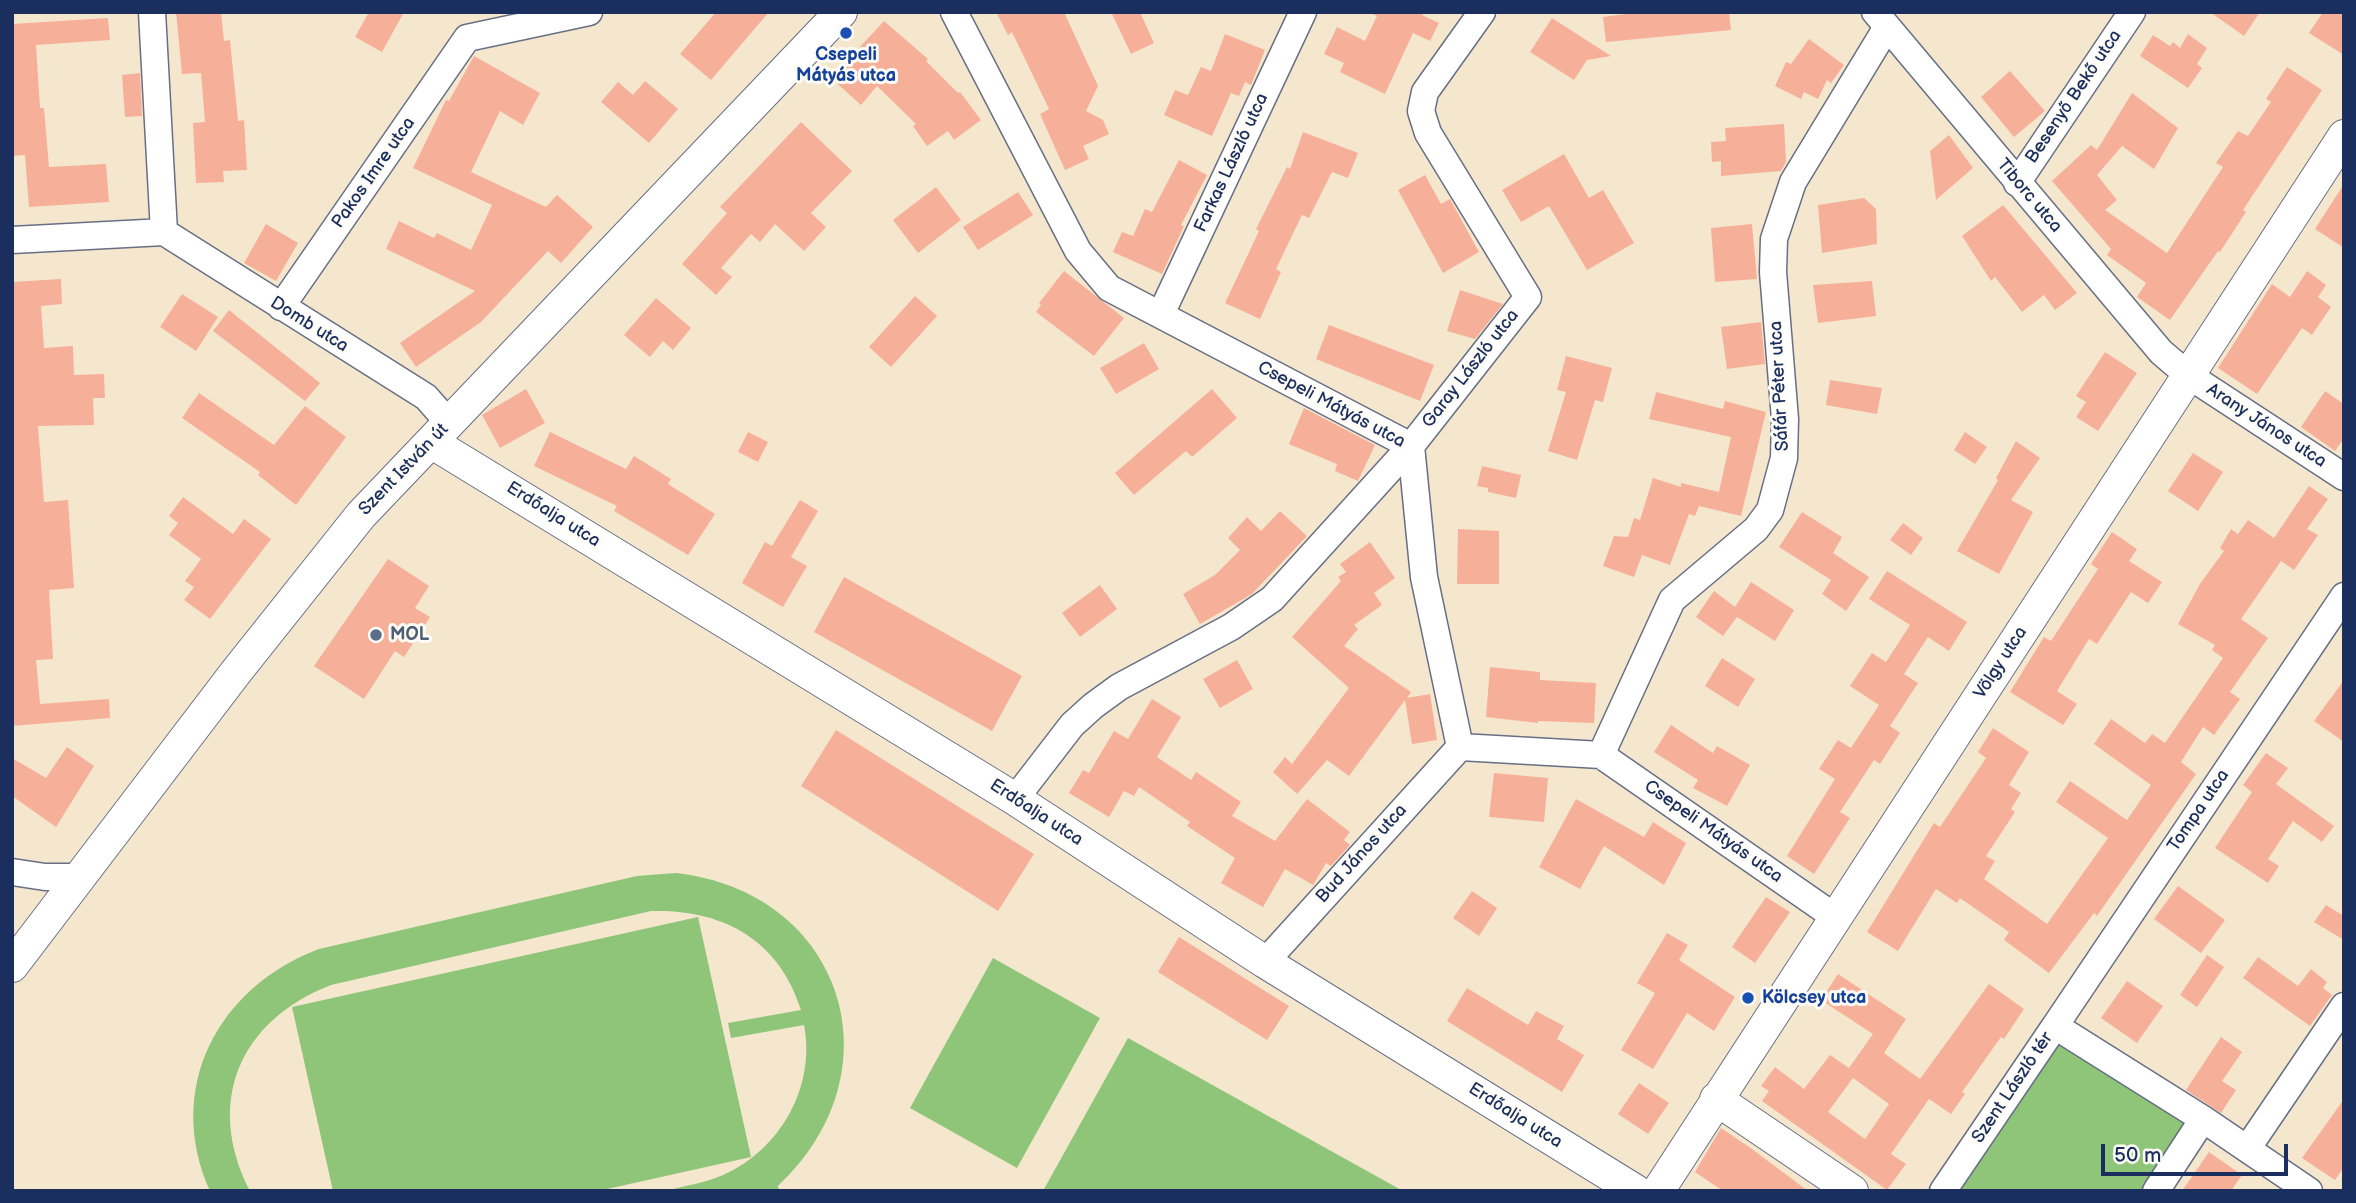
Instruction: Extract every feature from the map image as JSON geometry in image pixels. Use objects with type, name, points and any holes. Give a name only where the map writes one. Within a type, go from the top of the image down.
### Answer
[{"type":"street","points":[[12,240],[164,232],[152,12]]},
{"type":"street","name":"Pakos Imre utca","points":[[281,307],[467,38],[589,12]]},
{"type":"street","name":"Szent István út","points":[[12,966],[77,877],[361,515],[841,12]]},
{"type":"street","name":"Csepeli Mátyás utca","points":[[954,12],[1078,251],[1109,288],[1411,446],[1424,577],[1460,747]]},
{"type":"street","name":"Farkas László utca","points":[[1161,314],[1303,12]]},
{"type":"street","name":"Garay László utca","points":[[1015,799],[1072,725],[1093,706],[1119,687],[1231,628],[1272,598],[1411,446],[1528,297],[1429,134],[1421,111],[1425,92],[1482,12]]},
{"type":"street","name":"Besenyő Bekő utca","points":[[2017,183],[2132,12]]},
{"type":"street","name":"Tiborc utca","points":[[1881,20],[2161,352],[2188,375]]},
{"type":"street","name":"Sáfár Péter utca","points":[[1601,755],[1672,600],[1756,529],[1770,510],[1784,458],[1785,419],[1773,272],[1774,239],[1793,182],[1881,20]]},
{"type":"street","name":"Völgy utca","points":[[1658,1191],[2344,136]]},
{"type":"street","name":"Domb utca","points":[[164,232],[426,397],[440,433]]},
{"type":"street","name":"Arany János utca","points":[[2188,375],[2344,477]]},
{"type":"street","name":"Erdőalja utca","points":[[440,433],[1015,799],[1265,962],[1636,1191]]},
{"type":"street","name":"Tompa utca","points":[[2055,1026],[2344,596]]},
{"type":"street","points":[[1460,747],[1601,755]]},
{"type":"street","name":"Bud János utca","points":[[1265,962],[1460,747]]},
{"type":"street","name":"Csepeli Mátyás utca","points":[[1601,755],[1836,917]]},
{"type":"street","points":[[12,872],[45,877],[77,877]]},
{"type":"street","points":[[2247,1149],[2344,1006]]},
{"type":"street","name":"Szent László tér","points":[[1944,1191],[2055,1026],[2203,1119],[2309,1191]]},
{"type":"street","points":[[1716,1099],[1852,1191]]},
{"type":"street","points":[[2155,1191],[2203,1119]]},
{"type":"green space","points":[[676,873],[734,887],[780,914],[815,950],[836,994],[844,1042],[838,1092],[816,1141],[778,1186],[779,1191],[665,1191],[723,1175],[761,1150],[777,1133],[799,1093],[806,1048],[804,1025],[731,1038],[728,1023],[801,1010],[791,985],[763,947],[724,923],[677,912],[651,911],[331,985],[300,1000],[273,1019],[253,1042],[239,1068],[231,1096],[230,1126],[237,1158],[250,1191],[210,1191],[197,1153],[193,1115],[198,1079],[209,1046],[228,1015],[253,988],[283,966],[319,949],[637,876]]},
{"type":"green space","points":[[698,917],[751,1157],[598,1191],[333,1191],[292,1007]]},
{"type":"green space","points":[[993,958],[1100,1018],[1017,1168],[910,1108]]},
{"type":"green space","points":[[2055,1026],[2203,1119],[2156,1191],[1944,1191]]},
{"type":"green space","points":[[1128,1038],[1403,1191],[1043,1191]]},
{"type":"building","points":[[176,12],[221,12],[224,41],[230,40],[238,121],[244,120],[247,170],[223,171],[224,182],[196,183],[193,123],[205,122],[201,73],[182,74]]},
{"type":"building","points":[[369,12],[404,12],[382,52],[355,37]]},
{"type":"building","points":[[716,12],[769,12],[711,80],[680,54]]},
{"type":"building","points":[[996,12],[1064,12],[1098,86],[1086,111],[1103,120],[1109,134],[1083,146],[1089,159],[1065,170],[1040,114],[1049,109],[1012,32],[1008,35]]},
{"type":"building","points":[[1111,12],[1140,12],[1154,43],[1131,54]]},
{"type":"building","points":[[1368,12],[1423,12],[1422,15],[1439,23],[1430,41],[1413,33],[1385,94],[1340,72],[1344,63],[1324,54],[1337,27],[1365,41],[1377,16]]},
{"type":"building","points":[[1641,12],[1729,12],[1731,30],[1606,42],[1603,17]]},
{"type":"building","points":[[2210,12],[2260,12],[2244,36]]},
{"type":"building","points":[[2323,12],[2344,12],[2344,55],[2309,33]]},
{"type":"building","points":[[108,18],[110,40],[36,45],[40,108],[44,108],[49,167],[106,164],[109,202],[29,207],[25,155],[12,156],[12,24]]},
{"type":"building","points":[[1552,18],[1611,56],[1587,60],[1574,80],[1530,52]]},
{"type":"building","points":[[884,21],[928,59],[926,61],[960,92],[981,120],[954,140],[948,131],[927,146],[913,126],[916,124],[877,86],[861,105],[831,78]]},
{"type":"building","points":[[1225,34],[1265,50],[1251,85],[1245,82],[1239,96],[1231,93],[1212,136],[1164,115],[1175,90],[1188,95],[1201,67],[1211,71]]},
{"type":"building","points":[[2188,34],[2207,48],[2197,64],[2202,68],[2188,88],[2140,56],[2153,35],[2170,46],[2173,42],[2180,48]]},
{"type":"building","points":[[1809,39],[1844,65],[1831,83],[1827,80],[1818,99],[1804,92],[1801,99],[1775,86],[1786,62],[1791,64]]},
{"type":"building","points":[[474,56],[540,93],[523,125],[500,111],[471,172],[546,207],[557,195],[593,227],[561,263],[548,251],[481,322],[416,367],[400,343],[475,291],[386,249],[399,221],[434,238],[437,233],[471,250],[492,205],[413,168],[446,100],[449,101]]},
{"type":"building","points":[[2287,67],[2322,90],[2243,210],[2246,212],[2220,252],[2218,251],[2170,320],[2137,297],[2146,283],[2107,255],[2111,249],[2052,181],[2091,145],[2097,150],[2132,93],[2178,128],[2154,169],[2122,146],[2097,175],[2117,200],[2105,210],[2167,253],[2223,167],[2216,163],[2238,131],[2248,136],[2271,102],[2266,99]]},
{"type":"building","points":[[2010,71],[2045,111],[2014,137],[1981,97]]},
{"type":"building","points":[[140,73],[142,116],[125,117],[122,75]]},
{"type":"building","points":[[645,81],[678,109],[649,143],[601,102],[618,82],[633,95]]},
{"type":"building","points":[[801,122],[852,171],[811,213],[826,227],[804,251],[775,224],[760,242],[751,234],[721,268],[732,277],[716,295],[682,264],[727,213],[720,207]]},
{"type":"building","points":[[1784,124],[1786,162],[1781,171],[1721,176],[1721,161],[1712,162],[1711,142],[1726,141],[1725,128]]},
{"type":"building","points":[[1303,132],[1358,153],[1348,178],[1332,172],[1309,218],[1302,215],[1276,269],[1281,272],[1260,319],[1225,303],[1259,231],[1256,229],[1287,167],[1290,169]]},
{"type":"building","points":[[1949,135],[1973,168],[1936,200],[1930,151]]},
{"type":"building","points":[[1564,154],[1589,198],[1603,190],[1634,243],[1587,270],[1549,206],[1521,222],[1502,190]]},
{"type":"building","points":[[1179,160],[1207,175],[1181,225],[1184,226],[1162,274],[1113,252],[1122,232],[1133,236],[1145,209],[1152,212]]},
{"type":"building","points":[[1425,175],[1441,204],[1450,199],[1479,252],[1443,273],[1398,190]]},
{"type":"building","points":[[2344,184],[2344,248],[2315,229]]},
{"type":"building","points":[[936,187],[961,220],[918,253],[893,220]]},
{"type":"building","points":[[1018,192],[1033,215],[978,250],[963,227]]},
{"type":"building","points":[[1864,198],[1876,209],[1877,244],[1822,253],[1818,205]]},
{"type":"building","points":[[2003,205],[2077,293],[2055,310],[2044,295],[2022,312],[1995,277],[1991,281],[1962,236]]},
{"type":"building","points":[[266,224],[298,243],[276,281],[244,263]]},
{"type":"building","points":[[1752,224],[1757,279],[1715,282],[1711,228]]},
{"type":"building","points":[[1064,271],[1124,318],[1094,356],[1036,312],[1041,305],[1039,303]]},
{"type":"building","points":[[2307,271],[2326,285],[2318,297],[2331,307],[2312,335],[2302,328],[2257,394],[2218,368],[2272,284],[2290,297]]},
{"type":"building","points":[[61,279],[62,304],[41,306],[44,348],[73,346],[74,375],[104,374],[105,398],[93,398],[94,425],[38,426],[44,502],[68,500],[74,588],[49,590],[53,659],[36,660],[40,704],[109,699],[110,718],[12,726],[12,282]]},
{"type":"building","points":[[1872,281],[1876,316],[1818,323],[1813,285]]},
{"type":"building","points":[[1460,290],[1503,304],[1475,339],[1447,331]]},
{"type":"building","points":[[182,294],[218,317],[196,351],[160,327]]},
{"type":"building","points":[[915,296],[937,316],[891,367],[869,347]]},
{"type":"building","points":[[656,298],[691,328],[673,350],[663,341],[650,357],[624,335]]},
{"type":"building","points":[[229,310],[320,383],[305,401],[213,331]]},
{"type":"building","points":[[1761,322],[1765,364],[1727,369],[1721,327]]},
{"type":"building","points":[[1329,325],[1434,365],[1420,401],[1316,359]]},
{"type":"building","points":[[1144,343],[1159,369],[1116,394],[1100,368]]},
{"type":"building","points":[[2105,352],[2137,373],[2098,431],[2076,417],[2086,402],[2076,396]]},
{"type":"building","points":[[1566,356],[1612,368],[1603,402],[1595,400],[1577,460],[1548,451],[1566,392],[1557,390]]},
{"type":"building","points":[[1830,380],[1882,388],[1877,414],[1826,405]]},
{"type":"building","points":[[526,389],[545,423],[500,448],[482,415]]},
{"type":"building","points":[[1212,389],[1237,418],[1192,457],[1186,451],[1134,495],[1115,473]]},
{"type":"building","points":[[2325,391],[2344,404],[2344,438],[2335,451],[2301,427]]},
{"type":"building","points":[[1656,392],[1723,409],[1725,401],[1766,412],[1741,516],[1699,506],[1695,516],[1689,514],[1670,565],[1642,555],[1634,577],[1603,566],[1614,536],[1628,537],[1634,518],[1640,520],[1653,478],[1681,487],[1681,483],[1719,492],[1731,437],[1649,419]]},
{"type":"building","points":[[199,393],[274,445],[305,406],[346,437],[296,505],[258,475],[260,472],[182,418]]},
{"type":"building","points":[[1304,408],[1375,445],[1358,481],[1335,471],[1337,464],[1289,444]]},
{"type":"building","points":[[550,432],[626,469],[634,456],[671,479],[668,484],[715,514],[688,555],[614,511],[617,506],[534,466]]},
{"type":"building","points":[[748,432],[768,442],[758,462],[738,452]]},
{"type":"building","points":[[1965,432],[1987,447],[1975,464],[1954,450]]},
{"type":"building","points":[[2016,441],[2040,458],[2011,500],[2033,512],[1999,574],[1957,551],[1998,480],[1996,478]]},
{"type":"building","points":[[2193,453],[2223,472],[2198,511],[2168,491]]},
{"type":"building","points":[[1482,466],[1521,475],[1516,498],[1488,492],[1488,488],[1477,486]]},
{"type":"building","points":[[2309,486],[2328,499],[2307,529],[2318,535],[2294,570],[2281,561],[2241,619],[2268,638],[2230,692],[2240,699],[2214,735],[2203,727],[2181,762],[2196,774],[2097,916],[2094,913],[2049,973],[2004,940],[2009,932],[1960,898],[1957,903],[1936,889],[1898,951],[1867,932],[1934,823],[1940,827],[1986,758],[1978,752],[1993,728],[2029,752],[2009,785],[2021,793],[2011,809],[2015,812],[1986,856],[1995,861],[1984,879],[2047,924],[2108,838],[2056,802],[2070,781],[2127,820],[2151,785],[2094,744],[2111,719],[2145,743],[2152,734],[2165,743],[2223,658],[2212,650],[2215,645],[2178,624],[2200,584],[2224,551],[2220,548],[2231,529],[2238,534],[2248,520],[2274,538]]},
{"type":"building","points":[[183,497],[233,534],[244,519],[271,539],[210,619],[184,600],[194,587],[185,581],[201,559],[169,535],[178,523],[169,516]]},
{"type":"building","points":[[800,500],[818,511],[791,557],[807,566],[783,607],[742,583],[765,542],[772,546]]},
{"type":"building","points":[[1280,511],[1307,536],[1252,594],[1200,624],[1183,594],[1215,575],[1240,550],[1228,538],[1247,517],[1261,531]]},
{"type":"building","points":[[1802,512],[1842,537],[1833,553],[1869,577],[1846,611],[1822,594],[1831,580],[1779,547]]},
{"type":"building","points":[[1903,523],[1923,538],[1911,555],[1890,540]]},
{"type":"building","points":[[1458,529],[1499,531],[1499,584],[1457,584]]},
{"type":"building","points":[[2112,532],[2137,549],[2129,561],[2162,582],[2148,603],[2131,592],[2097,644],[2089,639],[2057,691],[2077,704],[2063,725],[2010,692],[2044,637],[2051,641],[2098,569],[2091,564]]},
{"type":"building","points":[[1370,542],[1395,578],[1374,593],[1382,605],[1354,625],[1358,629],[1344,646],[1411,692],[1407,698],[1430,694],[1437,740],[1412,744],[1405,700],[1349,776],[1327,760],[1297,794],[1273,772],[1285,757],[1292,764],[1349,688],[1292,637],[1341,581],[1338,577],[1346,572],[1340,564]]},
{"type":"building","name":"MOL","points":[[388,559],[429,586],[415,608],[430,617],[404,657],[395,651],[364,699],[314,666]]},
{"type":"building","points":[[1887,571],[1967,622],[1949,651],[1928,637],[1904,674],[1918,683],[1890,726],[1900,733],[1880,764],[1874,760],[1840,812],[1850,818],[1814,874],[1787,856],[1835,779],[1819,769],[1838,740],[1851,748],[1879,705],[1850,686],[1872,653],[1886,662],[1910,625],[1869,599]]},
{"type":"building","points":[[844,577],[1022,676],[992,731],[814,632]]},
{"type":"building","points":[[1751,582],[1794,610],[1775,641],[1737,617],[1723,636],[1696,617],[1714,591],[1735,607]]},
{"type":"building","points":[[1100,585],[1117,609],[1080,637],[1062,613]]},
{"type":"building","points":[[1722,658],[1755,679],[1738,707],[1705,686]]},
{"type":"building","points":[[1237,660],[1253,689],[1220,708],[1203,679]]},
{"type":"building","points":[[1490,667],[1540,672],[1540,680],[1596,683],[1594,723],[1538,723],[1486,717]]},
{"type":"building","points":[[2344,680],[2344,742],[2314,721]]},
{"type":"building","points":[[1152,699],[1181,717],[1157,757],[1191,780],[1196,772],[1241,802],[1232,816],[1275,841],[1307,799],[1350,832],[1344,840],[1350,845],[1331,866],[1326,863],[1313,885],[1285,869],[1263,907],[1221,883],[1235,858],[1187,826],[1190,822],[1139,787],[1134,796],[1124,791],[1109,817],[1069,793],[1083,770],[1089,773],[1114,731],[1128,739]]},
{"type":"building","points":[[1671,725],[1713,753],[1717,746],[1750,765],[1727,806],[1693,788],[1698,780],[1654,752]]},
{"type":"building","points":[[836,730],[1034,854],[998,911],[801,786]]},
{"type":"building","points":[[67,747],[94,766],[56,827],[12,796],[12,758],[46,778]]},
{"type":"building","points":[[2266,753],[2288,768],[2276,784],[2334,826],[2322,842],[2293,821],[2268,859],[2279,866],[2268,883],[2215,848],[2252,792],[2243,785]]},
{"type":"building","points":[[1494,773],[1548,778],[1544,822],[1489,817]]},
{"type":"building","points":[[1576,799],[1644,837],[1653,822],[1686,843],[1664,885],[1604,846],[1580,889],[1539,867]]},
{"type":"building","points":[[2178,886],[2225,920],[2201,953],[2154,919]]},
{"type":"building","points":[[1472,891],[1497,908],[1479,936],[1453,918]]},
{"type":"building","points":[[1766,897],[1790,912],[1755,963],[1732,947]]},
{"type":"building","points":[[2326,905],[2344,916],[2344,940],[2314,922]]},
{"type":"building","points":[[1667,933],[1688,945],[1679,960],[1735,997],[1714,1031],[1687,1013],[1653,1069],[1621,1050],[1655,993],[1637,983]]},
{"type":"building","points":[[1179,937],[1289,1006],[1267,1040],[1158,972]]},
{"type":"building","points":[[2207,955],[2224,967],[2197,1007],[2180,995]]},
{"type":"building","points":[[2258,957],[2298,986],[2311,969],[2327,982],[2323,988],[2332,995],[2310,1026],[2243,978]]},
{"type":"building","points":[[1838,974],[1906,1019],[1884,1053],[1920,1079],[1989,984],[2024,1009],[1962,1092],[1965,1094],[1951,1114],[1929,1099],[1891,1154],[1906,1164],[1887,1190],[1762,1101],[1769,1091],[1761,1086],[1775,1067],[1804,1089],[1830,1055],[1849,1068],[1873,1034],[1821,1000]],"holes":[[[1853,1078],[1889,1104],[1865,1139],[1828,1112]]]},
{"type":"building","points":[[2127,981],[2163,1006],[2137,1043],[2101,1018]]},
{"type":"building","points":[[1467,988],[1528,1025],[1536,1011],[1564,1026],[1557,1039],[1584,1055],[1562,1092],[1447,1021]]},
{"type":"building","points":[[2221,1037],[2242,1052],[2222,1081],[2236,1090],[2221,1113],[2186,1090]]},
{"type":"building","points":[[1639,1083],[1669,1103],[1648,1134],[1618,1114]]},
{"type":"building","points":[[2344,1099],[2344,1167],[2335,1180],[2302,1158]]},
{"type":"building","points":[[1721,1128],[1808,1191],[1723,1191],[1695,1172]]},
{"type":"building","points":[[2209,1152],[2242,1175],[2231,1191],[2182,1191]]},
{"type":"place","name":"Csepeli Mátyás utca","points":[[846,33]]},
{"type":"place","name":"MOL","points":[[376,635]]},
{"type":"place","name":"Kölcsey utca","points":[[1748,998]]}]
